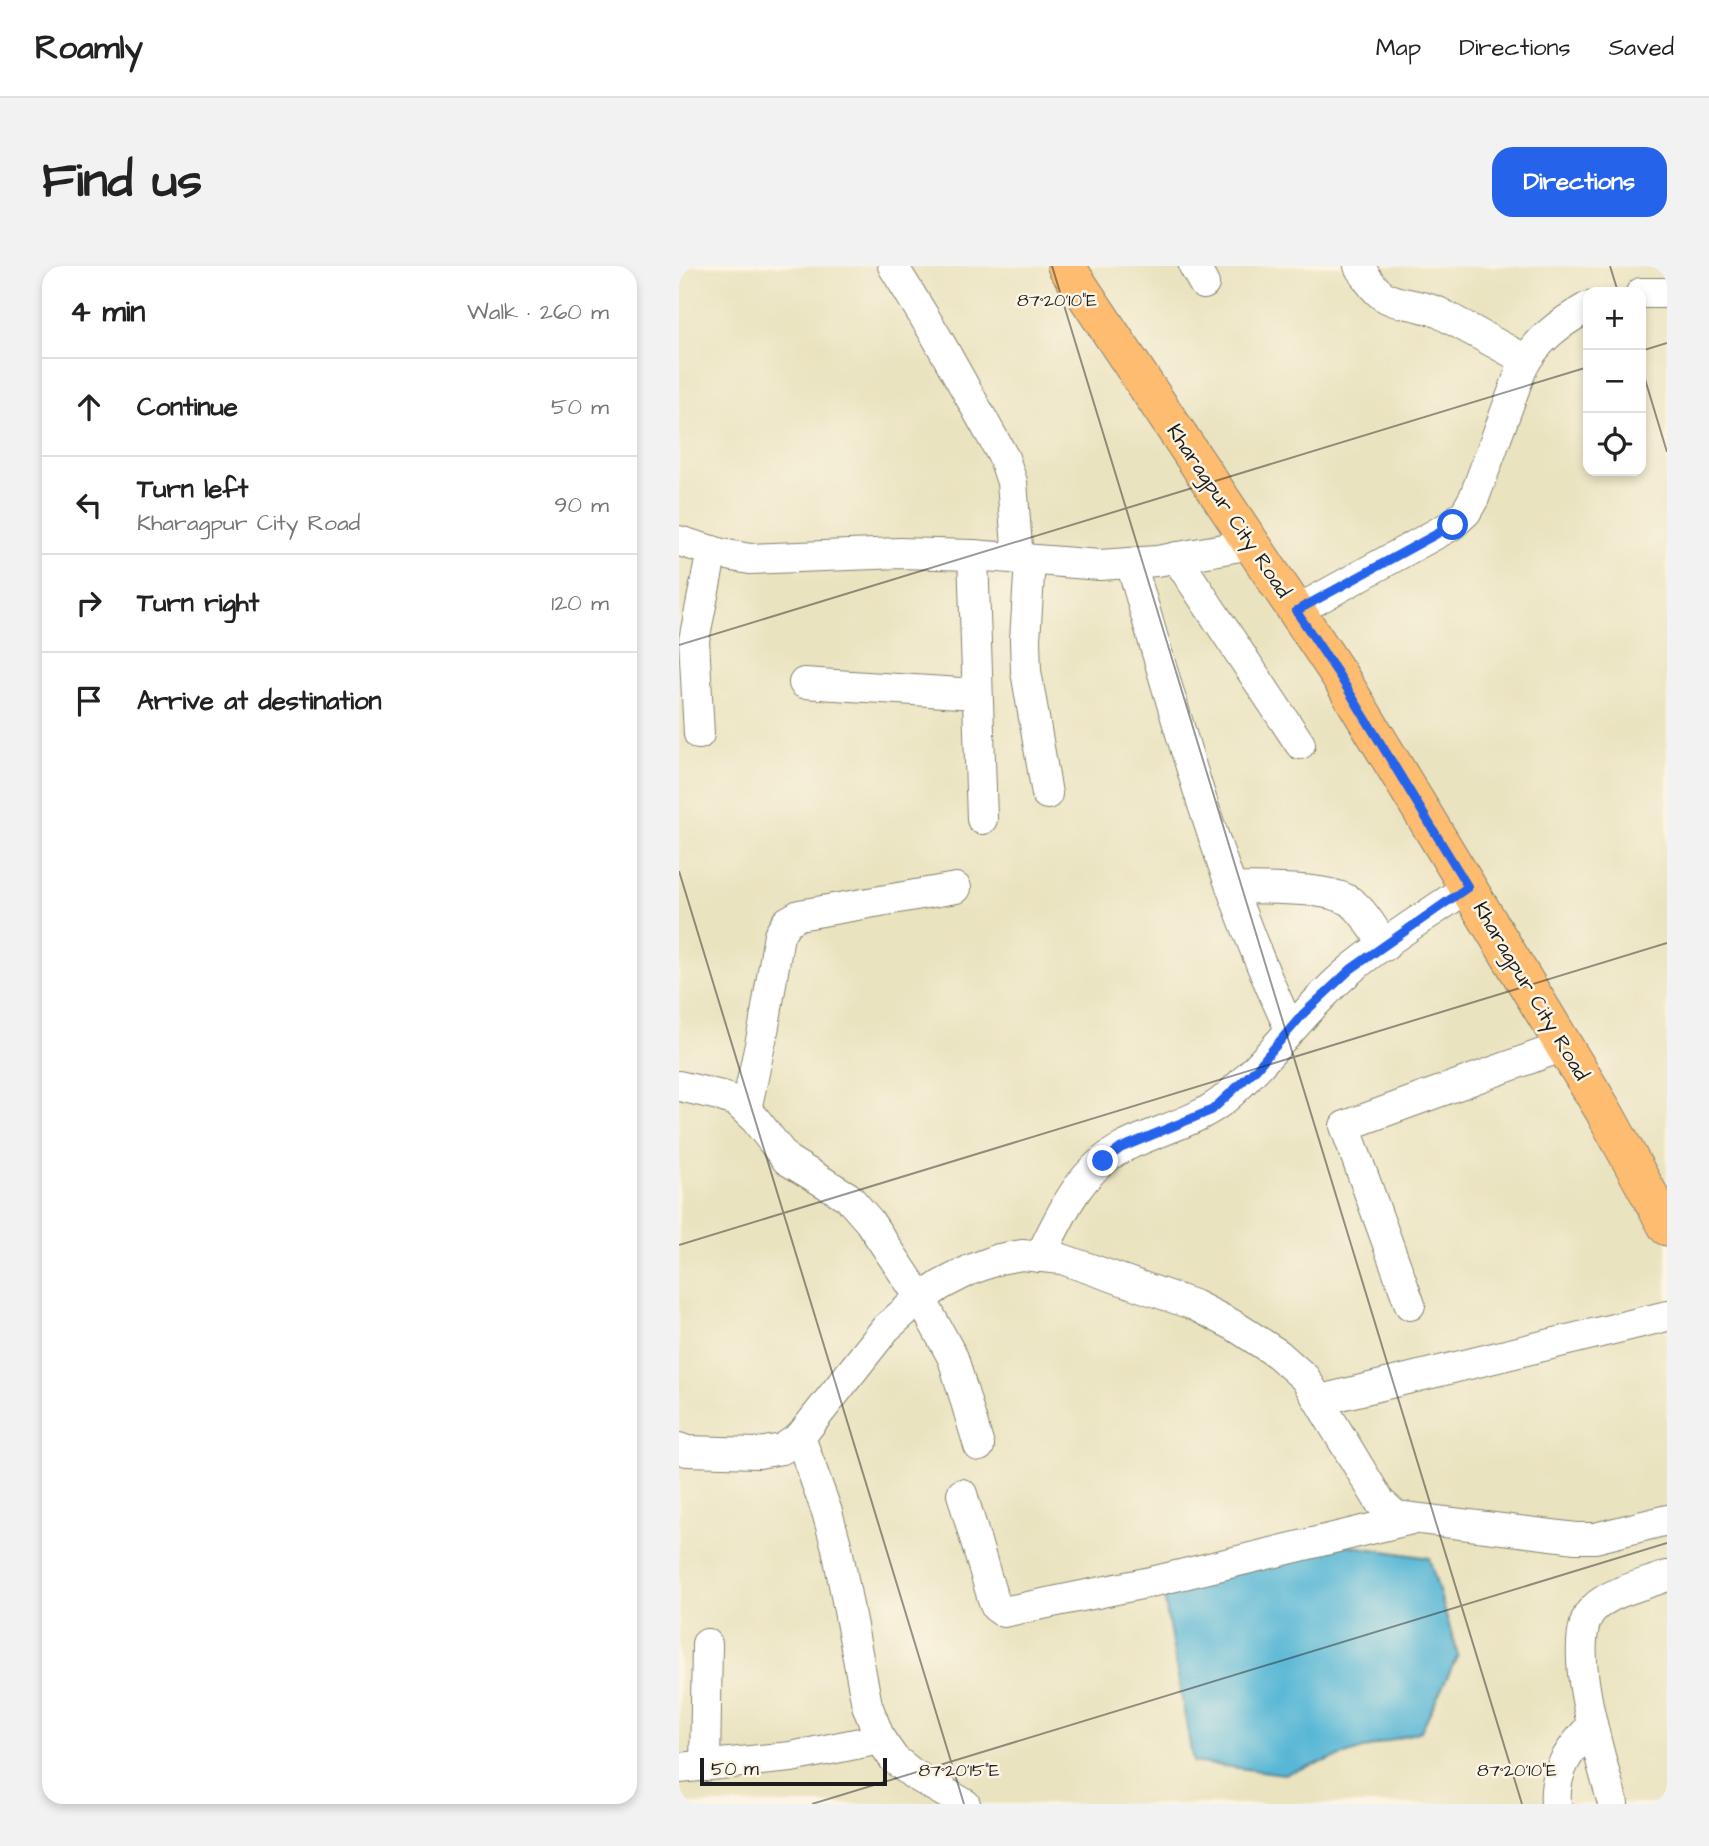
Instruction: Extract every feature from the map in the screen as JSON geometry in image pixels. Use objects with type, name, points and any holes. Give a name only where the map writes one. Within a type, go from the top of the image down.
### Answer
[{"type":"main road","name":"Kharagpur City Road","points":[[1066,266],[1339,675],[1603,1110],[1667,1227]]},
{"type":"street","points":[[893,266],[936,336],[1004,458],[1012,482],[1024,560],[1026,671],[1047,794]]},
{"type":"street","points":[[1359,266],[1370,284],[1382,296],[1391,301],[1438,312],[1526,360]]},
{"type":"street","points":[[1646,293],[1667,293]]},
{"type":"street","points":[[1296,611],[1453,525],[1466,512],[1474,498],[1526,360],[1542,337],[1583,310]]},
{"type":"street","points":[[679,541],[750,559],[900,553],[973,555],[1100,565],[1176,558],[1251,544]]},
{"type":"street","points":[[699,734],[694,640],[712,551]]},
{"type":"street","points":[[973,555],[982,819]]},
{"type":"street","points":[[1176,558],[1300,744]]},
{"type":"street","points":[[1131,563],[1190,766],[1257,957],[1290,1029]]},
{"type":"street","points":[[804,684],[976,694]]},
{"type":"street","points":[[1040,1257],[1066,1204],[1082,1182],[1103,1161],[1121,1148],[1212,1110],[1256,1069],[1290,1029],[1351,969],[1468,887]]},
{"type":"street","points":[[745,1110],[764,1026],[779,935],[787,922],[799,915],[956,888]]},
{"type":"street","points":[[1232,888],[1321,892],[1340,896],[1353,903],[1385,946]]},
{"type":"street","points":[[1410,1305],[1345,1126],[1564,1046]]},
{"type":"street","points":[[679,1086],[737,1102],[787,1160],[848,1197],[869,1221],[921,1299],[953,1358],[979,1446]]},
{"type":"street","points":[[679,1448],[687,1451],[759,1453],[782,1448],[800,1437],[886,1328],[921,1299],[969,1269],[1022,1255],[1062,1259],[1194,1305],[1235,1326],[1278,1354],[1305,1378],[1380,1502],[1396,1516],[1595,1538],[1667,1520]]},
{"type":"street","points":[[1320,1400],[1667,1315]]},
{"type":"street","points":[[800,1437],[837,1548],[867,1705],[880,1739],[894,1759],[913,1774],[965,1804]]},
{"type":"street","points":[[962,1494],[992,1596],[996,1607],[1003,1612],[1151,1582],[1412,1519]]},
{"type":"street","points":[[1613,1804],[1592,1725],[1583,1678],[1582,1639],[1585,1621],[1593,1609],[1611,1597],[1667,1576]]},
{"type":"street","points":[[707,1644],[692,1767],[791,1757],[880,1739]]},
{"type":"street","points":[[1556,1804],[1555,1785],[1562,1763],[1571,1748],[1592,1725]]},
{"type":"water","points":[[1346,1545],[1429,1558],[1458,1655],[1421,1731],[1284,1774],[1193,1762],[1164,1597],[1251,1568]]},
{"type":"route","points":[[1103,1161],[1121,1148],[1212,1110],[1256,1069],[1303,1014],[1351,969],[1468,887],[1339,675],[1296,611],[1453,525]]}]
